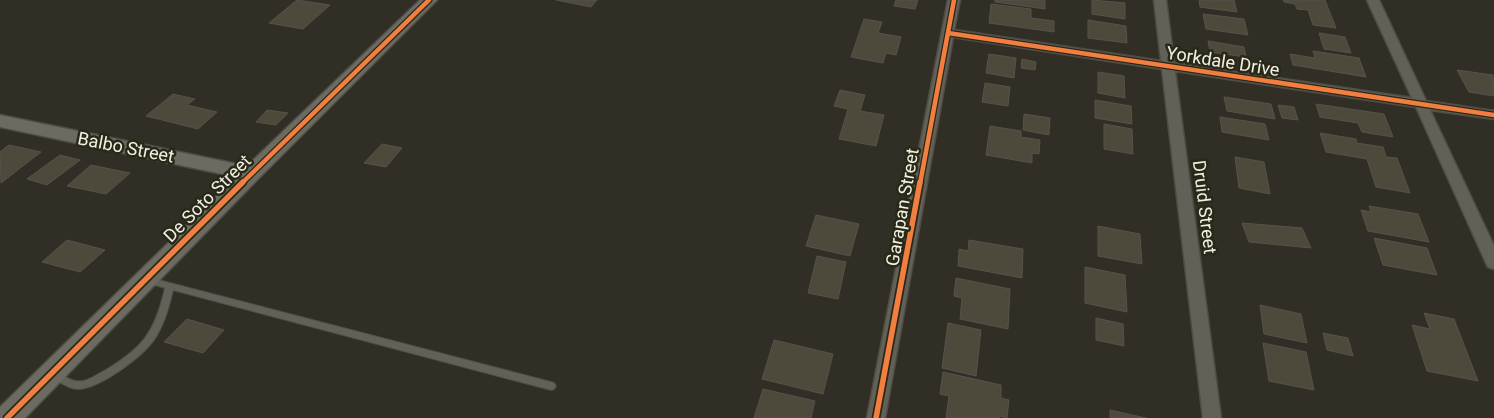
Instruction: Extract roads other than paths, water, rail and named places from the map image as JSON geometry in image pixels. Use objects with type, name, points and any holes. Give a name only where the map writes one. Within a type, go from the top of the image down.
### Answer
[{"type":"street","name":"De Soto Street","points":[[7,418],[428,0]]},
{"type":"street","name":"Garapan Street","points":[[876,418],[954,0]]},
{"type":"street","name":"Druid Street","points":[[1160,0],[1212,418]]},
{"type":"street","points":[[1373,0],[1494,263]]},
{"type":"street","name":"Yorkdale Drive","points":[[948,33],[1494,115]]},
{"type":"street","name":"Balbo Street","points":[[0,121],[234,168],[251,174]]},
{"type":"lane","points":[[145,280],[551,386]]},
{"type":"lane","points":[[52,374],[76,385],[94,381],[142,351],[158,330],[170,286]]}]
